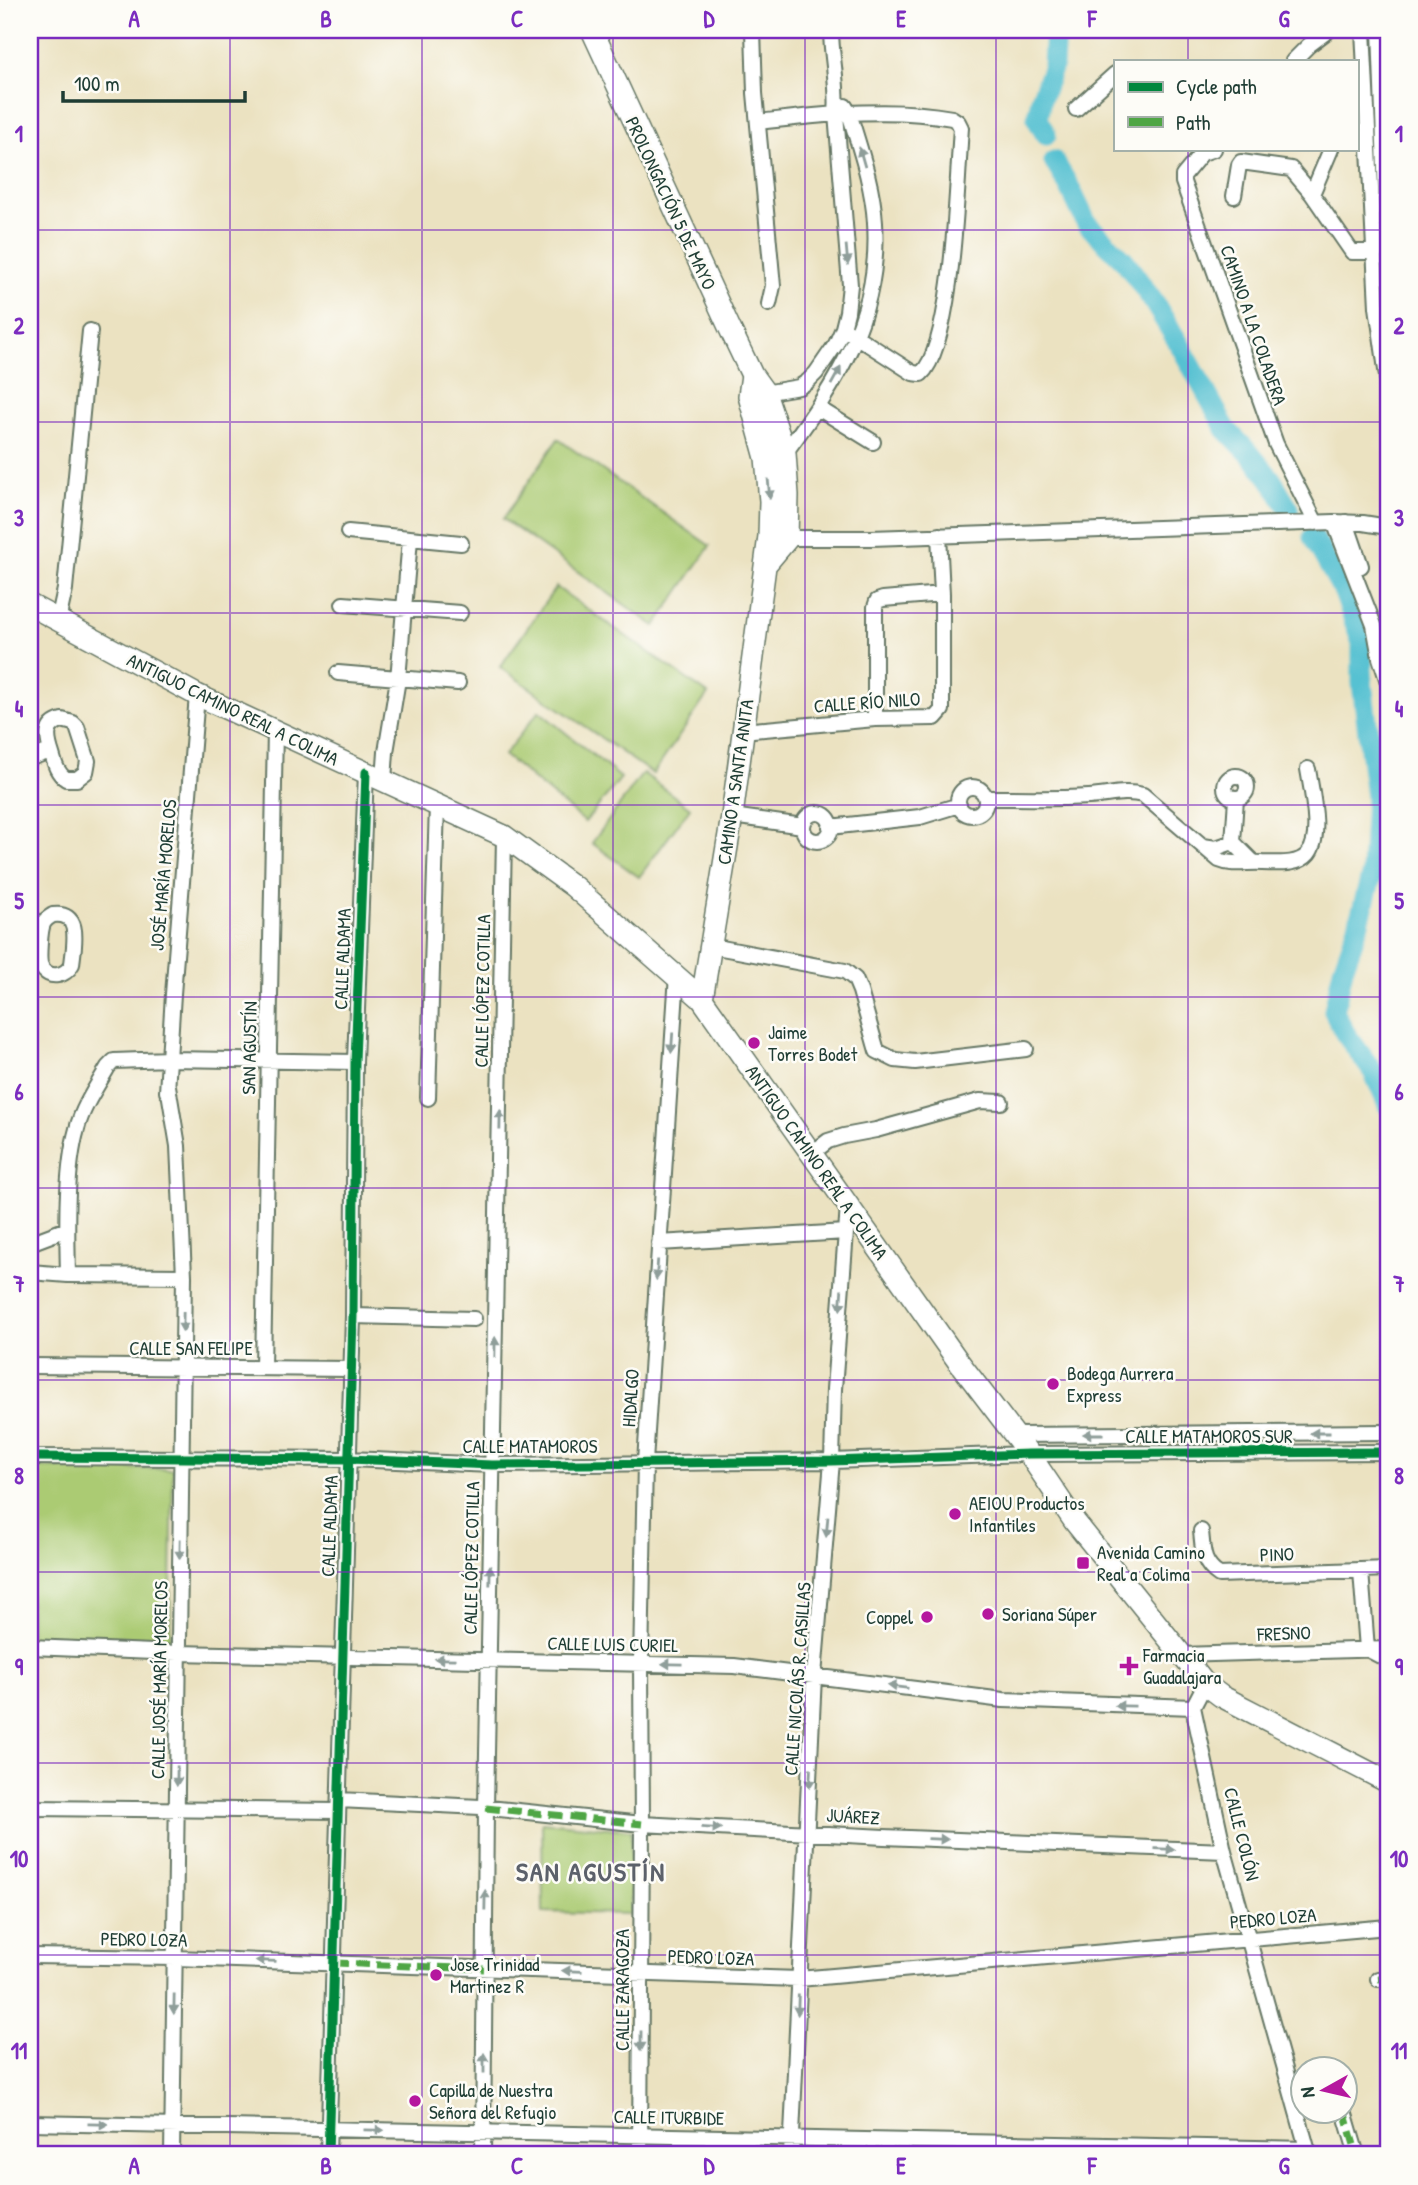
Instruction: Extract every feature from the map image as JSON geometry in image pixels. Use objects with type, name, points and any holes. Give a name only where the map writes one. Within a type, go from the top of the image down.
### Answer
[{"type":"main road","name":"PROLONGACIÓN 5 DE MAYO","points":[[592,30],[755,388],[788,495],[778,537]]},
{"type":"main road","name":"CAMINO A SANTA ANITA","points":[[702,999],[732,816],[766,564],[778,537]]},
{"type":"main road","name":"ANTIGUO CAMINO REAL A COLIMA","points":[[30,605],[197,695],[504,836],[573,886],[677,975],[702,999],[958,1361],[1016,1435],[1075,1522],[1205,1684],[1221,1696],[1388,1782]]},
{"type":"street","points":[[753,30],[758,122],[773,286],[769,304]]},
{"type":"street","points":[[775,455],[818,408],[857,337],[868,308],[874,265],[876,223],[869,182],[842,113],[831,48],[831,30]]},
{"type":"street","points":[[1294,60],[1329,30]]},
{"type":"street","points":[[1363,30],[1381,143]]},
{"type":"street","points":[[1380,30],[1381,252],[1378,317],[1388,384]]},
{"type":"street","points":[[1076,109],[1114,75]]},
{"type":"street","points":[[758,122],[842,113],[888,112],[944,117],[958,122],[961,128],[948,293],[941,332],[926,369],[921,374],[913,373],[843,328]]},
{"type":"street","points":[[755,388],[793,389],[807,382],[836,344],[843,328],[850,285],[842,113]]},
{"type":"street","name":"CAMINO A LA COLADERA","points":[[1205,150],[1183,176],[1183,182],[1276,444],[1316,523]]},
{"type":"street","points":[[1312,194],[1331,150]]},
{"type":"street","points":[[1234,196],[1239,165],[1244,162],[1291,169],[1312,194],[1352,252],[1381,252]]},
{"type":"street","points":[[58,621],[65,589],[90,331]]},
{"type":"street","points":[[818,408],[873,442]]},
{"type":"street","points":[[1340,522],[1379,614],[1388,654]]},
{"type":"street","points":[[1340,522],[1374,625],[1388,682]]},
{"type":"street","points":[[778,537],[939,535],[1340,522],[1385,524]]},
{"type":"street","points":[[348,533],[461,543]]},
{"type":"street","name":"CALLE RÍO NILO","points":[[742,731],[875,719],[935,718],[942,710],[939,535]]},
{"type":"street","name":"CALLE ALDAMA","points":[[328,2155],[354,1316],[355,1062],[375,776],[386,752],[398,679],[410,539]]},
{"type":"street","points":[[875,719],[877,601],[883,598],[942,594]]},
{"type":"street","points":[[342,604],[460,612]]},
{"type":"street","points":[[338,673],[458,683]]},
{"type":"street","name":"JOSÉ MARÍA MORELOS","points":[[169,1059],[197,695]]},
{"type":"street","name":"SAN AGUSTÍN","points":[[263,1367],[275,730]]},
{"type":"street","points":[[30,758],[51,751]]},
{"type":"street","points":[[732,816],[803,826],[810,839],[820,841],[828,835],[831,827],[920,817],[959,805],[965,813],[975,815],[984,809],[986,798],[1091,797],[1132,792],[1143,795],[1219,860],[1230,864],[1280,863],[1299,860],[1309,853],[1315,827],[1308,769]]},
{"type":"street","points":[[1236,799],[1233,842],[1253,862]]},
{"type":"street","points":[[428,1098],[437,805]]},
{"type":"street","name":"CALLE LÓPEZ COTILLA","points":[[483,2155],[483,1807],[489,1660],[504,836]]},
{"type":"street","points":[[1203,846],[1216,848],[1233,842]]},
{"type":"street","points":[[711,946],[845,971],[855,979],[860,991],[877,1051],[895,1060],[915,1062],[1026,1049]]},
{"type":"street","name":"HIDALGO","points":[[642,1824],[641,1664],[645,1462],[677,975]]},
{"type":"street","name":"CALLE JOSÉ MARÍA MORELOS","points":[[169,1059],[167,1131],[179,1204],[184,1276],[172,2155]]},
{"type":"street","points":[[68,1275],[67,1229],[72,1155],[77,1129],[108,1067],[114,1061],[268,1059],[355,1062]]},
{"type":"street","points":[[811,1154],[828,1141],[844,1136],[876,1130],[980,1101],[1002,1102]]},
{"type":"street","name":"CALLE NICOLÁS R. CASILLAS","points":[[791,2155],[814,1676],[832,1461],[834,1389],[848,1206]]},
{"type":"street","points":[[30,1242],[67,1229]]},
{"type":"street","points":[[659,1243],[846,1231]]},
{"type":"street","points":[[30,1272],[184,1276]]},
{"type":"street","points":[[354,1316],[474,1319]]},
{"type":"street","name":"CALLE SAN FELIPE","points":[[30,1366],[352,1369]]},
{"type":"street","name":"CALLE MATAMOROS SUR","points":[[1016,1435],[1388,1432]]},
{"type":"street","points":[[1221,1433],[1222,1454]]},
{"type":"street","name":"CALLE MATAMOROS SUR","points":[[1029,1454],[1388,1452]]},
{"type":"street","name":"CALLE MATAMOROS","points":[[30,1457],[349,1459],[492,1465],[832,1461],[1029,1454]]},
{"type":"street","name":"PINO","points":[[1201,1531],[1203,1560],[1219,1575],[1388,1569]]},
{"type":"street","points":[[1361,1571],[1367,1649],[1388,1660]]},
{"type":"street","name":"CALLE LUIS CURIEL","points":[[30,1647],[734,1666],[1003,1699],[1111,1706],[1193,1707]]},
{"type":"street","name":"FRESNO","points":[[1180,1655],[1388,1649]]},
{"type":"street","points":[[1193,1707],[1205,1684]]},
{"type":"street","name":"CALLE COLÓN","points":[[1193,1707],[1224,1851],[1308,2152]]},
{"type":"street","name":"JUÁREZ","points":[[30,1808],[483,1807],[642,1824],[1224,1851]]},
{"type":"street","name":"CALLE ZARAGOZA","points":[[640,2155],[642,1824]]},
{"type":"street","name":"PEDRO LOZA","points":[[30,1956],[175,1958],[799,1979],[1388,1927]]},
{"type":"street","name":"CALLE ITURBIDE","points":[[30,2123],[792,2138],[1308,2152]]},
{"type":"street","points":[[1349,2126],[1357,2155]]},
{"type":"green space","points":[[558,439],[710,546],[655,626],[503,519]]},
{"type":"green space","points":[[556,587],[708,694],[653,774],[500,667]]},
{"type":"green space","points":[[539,711],[621,778],[585,822],[504,755]]},
{"type":"green space","points":[[643,773],[690,808],[639,877],[592,843]]},
{"type":"green space","points":[[30,1467],[173,1469],[170,1645],[30,1640]]},
{"type":"green space","points":[[542,1822],[631,1830],[631,1914],[543,1912]]},
{"type":"waterway","points":[[1046,135],[1037,119],[1053,66],[1055,30]]},
{"type":"waterway","points":[[1054,161],[1087,224],[1124,260],[1181,347],[1226,429],[1271,479],[1289,509]]},
{"type":"waterway","points":[[1313,537],[1344,592],[1362,643],[1362,683],[1376,797],[1372,873],[1343,969],[1334,1011],[1345,1033],[1374,1073],[1388,1105]]},
{"type":"marked path","points":[[486,1808],[642,1824]]},
{"type":"marked path","points":[[334,1963],[484,1969]]},
{"type":"marked path","points":[[1378,1979],[1388,1978]]},
{"type":"marked path","points":[[1348,2126],[1357,2155]]},
{"type":"cycle path","points":[[328,2155],[353,1316],[355,1062],[366,772]]},
{"type":"cycle path","points":[[30,1457],[349,1459],[492,1465],[832,1461],[1029,1454],[1388,1452]]},
{"type":"place","name":"Jaime Torres Bodet","points":[[754,1043]]},
{"type":"place","name":"Bodega Aurrera Express","points":[[1053,1384]]},
{"type":"place","name":"AEIOU Productos Infantiles","points":[[955,1514]]},
{"type":"place","name":"Avenida Camino Real a Colima","points":[[1083,1563]]},
{"type":"place","name":"Soriana Súper","points":[[988,1614]]},
{"type":"place","name":"Coppel","points":[[927,1617]]},
{"type":"place","name":"Farmacia Guadalajara","points":[[1129,1666]]},
{"type":"place","name":"Jose Trinidad Martinez R","points":[[436,1975]]},
{"type":"place","name":"Capilla de Nuestra Señora del Refugio","points":[[415,2101]]},
{"type":"district","name":"SAN AGUSTÍN","points":[[591,1871]]}]
